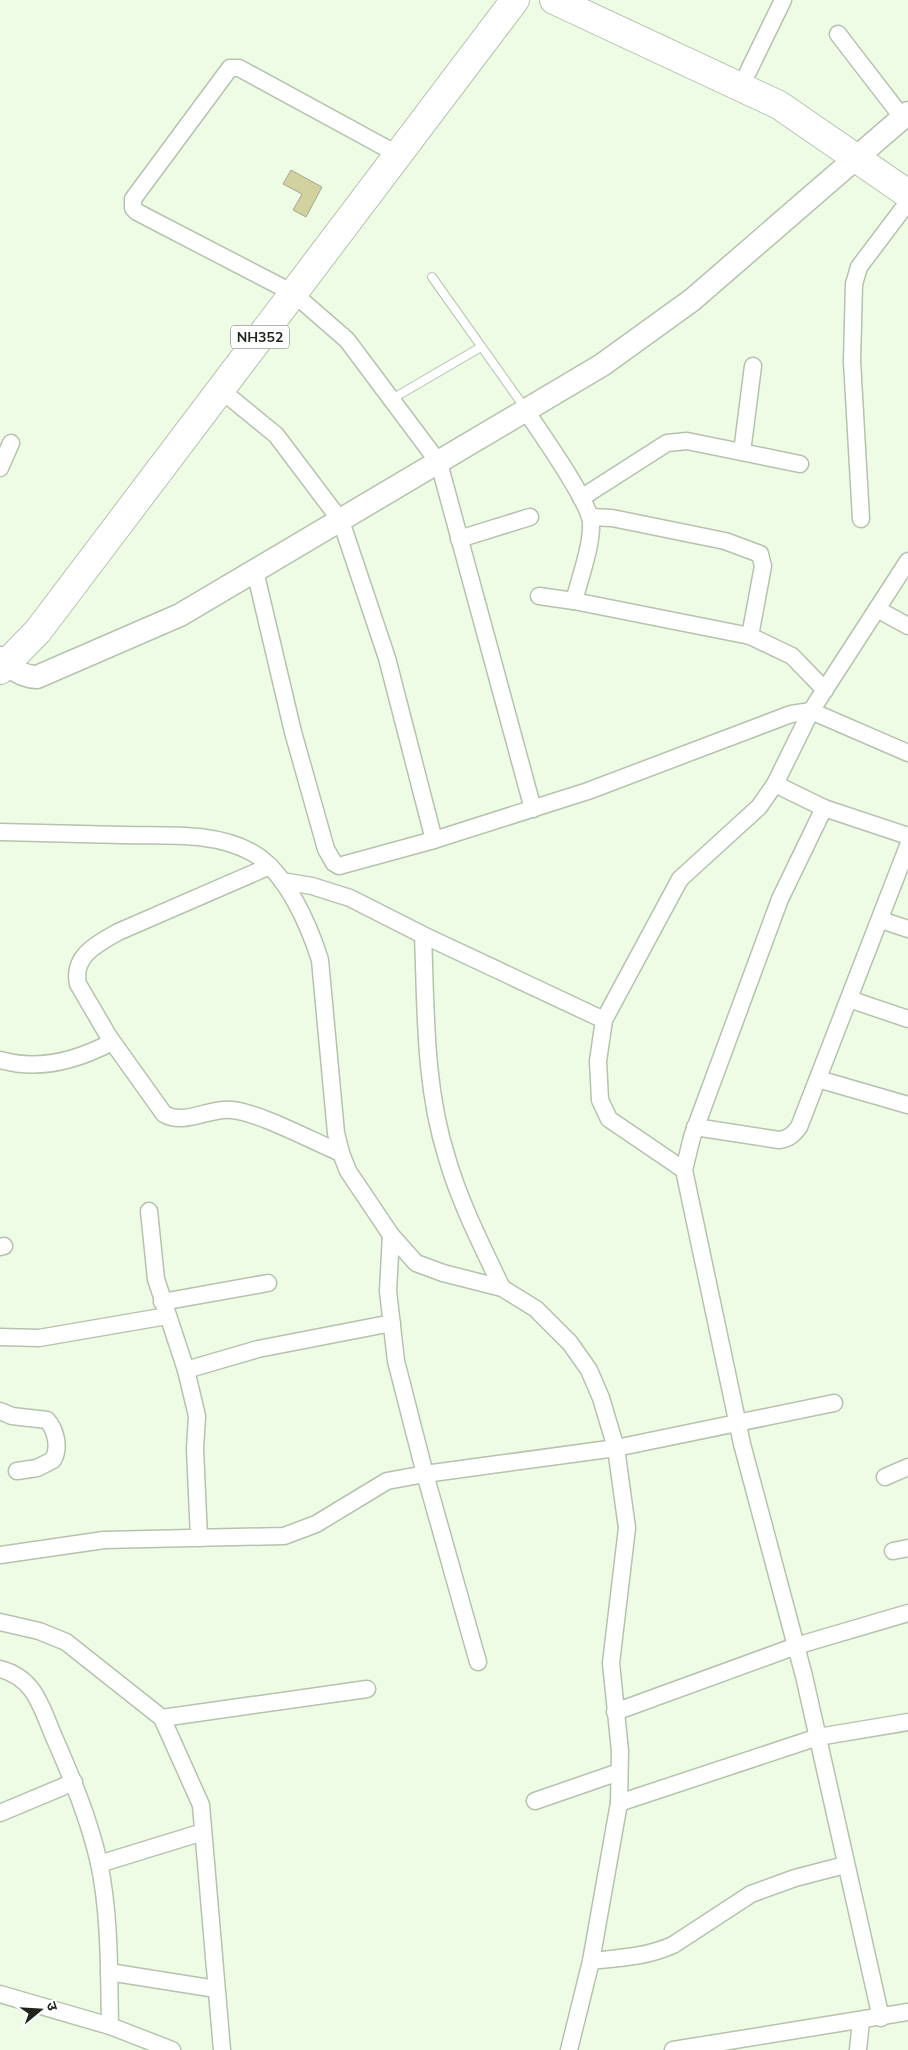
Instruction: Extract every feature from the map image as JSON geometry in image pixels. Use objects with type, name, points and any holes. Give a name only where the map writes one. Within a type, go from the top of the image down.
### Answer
[{"type":"highway","name":"NH352","points":[[2,660],[50,591],[287,290],[390,151],[498,0]]},
{"type":"highway","name":"NH352","points":[[390,151],[514,0]]},
{"type":"highway","points":[[554,0],[779,105],[863,150],[908,171]]},
{"type":"highway","points":[[596,0],[784,91],[863,150],[908,194]]},
{"type":"highway","name":"NH352","points":[[2,660],[38,631],[220,390],[287,290]]},
{"type":"street","points":[[748,72],[783,0]]},
{"type":"street","points":[[2,660],[30,677],[46,674],[180,615],[602,365],[692,300],[905,115],[838,34]]},
{"type":"street","points":[[390,151],[239,68],[230,68],[133,199],[133,208],[137,212],[287,290],[347,340],[439,463],[533,809]]},
{"type":"street","points":[[861,519],[852,361],[854,284],[859,267],[908,202]]},
{"type":"street","points":[[742,452],[753,366]]},
{"type":"street","points":[[220,390],[276,435],[341,521],[387,658],[434,840]]},
{"type":"street","points":[[526,411],[591,517],[591,531],[574,601]]},
{"type":"street","points":[[581,498],[655,449],[673,441],[687,441],[800,464]]},
{"type":"street","points":[[0,468],[10,444]]},
{"type":"street","points":[[460,539],[530,517]]},
{"type":"street","points":[[591,517],[612,518],[725,541],[760,554],[763,566],[750,636]]},
{"type":"street","points":[[684,1170],[609,1119],[603,1110],[600,1100],[598,1060],[604,1020],[680,879],[759,807],[775,784],[811,711],[908,561]]},
{"type":"street","points":[[255,571],[293,732],[330,857],[334,863],[344,866],[588,792],[791,714],[811,711],[908,753]]},
{"type":"street","points":[[539,596],[574,601],[750,636],[792,656],[825,690]]},
{"type":"street","points":[[877,609],[908,626]]},
{"type":"street","points":[[775,784],[824,808],[908,836]]},
{"type":"street","points":[[824,808],[780,899],[695,1127],[684,1170],[742,1444],[796,1646],[881,2018]]},
{"type":"street","points":[[0,832],[195,836],[240,847],[253,853],[270,866],[282,880],[313,937],[320,960],[336,1132],[340,1154],[348,1171],[391,1235],[416,1263],[443,1273],[502,1288],[536,1309],[570,1342],[588,1370],[601,1398],[616,1448],[627,1528],[611,1662],[620,1803],[591,1961],[569,2050]]},
{"type":"street","points":[[695,1127],[767,1139],[788,1139],[799,1127],[908,846]]},
{"type":"street","points":[[270,866],[118,932],[97,944],[84,956],[78,968],[78,984],[112,1042],[160,1108],[170,1118],[188,1117],[216,1110],[241,1111],[340,1154]]},
{"type":"street","points":[[282,880],[312,886],[350,898],[423,935],[604,1020]]},
{"type":"street","points":[[880,920],[908,929]]},
{"type":"street","points":[[423,935],[427,1044],[434,1104],[447,1158],[471,1221],[502,1288]]},
{"type":"street","points":[[849,999],[908,1019]]},
{"type":"street","points":[[0,1060],[20,1063],[58,1062],[95,1051],[112,1042]]},
{"type":"street","points":[[818,1079],[908,1105]]},
{"type":"street","points":[[148,1211],[156,1279],[186,1370],[196,1416],[195,1457],[199,1538]]},
{"type":"street","points":[[391,1235],[388,1291],[396,1361],[425,1474],[478,1662]]},
{"type":"street","points":[[0,1337],[39,1338],[268,1283]]},
{"type":"street","points":[[186,1370],[258,1349],[392,1323]]},
{"type":"street","points":[[0,1555],[104,1540],[284,1536],[316,1524],[387,1481],[425,1474],[616,1448],[738,1421],[834,1403]]},
{"type":"street","points":[[0,1410],[12,1416],[47,1420],[54,1431],[57,1451],[54,1460],[37,1468],[17,1471]]},
{"type":"street","points":[[885,1477],[908,1466]]},
{"type":"street","points":[[615,1712],[796,1646],[908,1613]]},
{"type":"street","points":[[0,1622],[39,1631],[66,1642],[162,1718],[199,1798],[204,1832],[222,2050]]},
{"type":"street","points":[[0,1669],[14,1673],[30,1687],[74,1782],[99,1864],[104,1898],[109,1972],[110,2026]]},
{"type":"street","points":[[162,1718],[367,1689]]},
{"type":"street","points":[[620,1803],[818,1737],[908,1722]]},
{"type":"street","points":[[535,1801],[619,1772]]},
{"type":"street","points":[[0,1812],[74,1782]]},
{"type":"street","points":[[99,1864],[204,1832]]},
{"type":"street","points":[[591,1961],[630,1958],[660,1951],[673,1945],[751,1894],[795,1878],[845,1865]]},
{"type":"street","points":[[109,1972],[216,1989]]},
{"type":"street","points":[[0,1994],[110,2026],[169,2050]]},
{"type":"street","points":[[673,2050],[881,2018],[908,2012]]},
{"type":"street","points":[[858,2050],[861,2021]]},
{"type":"lane","points":[[432,277],[526,411]]},
{"type":"lane","points":[[392,399],[481,347]]},
{"type":"building","points":[[291,170],[322,187],[306,217],[293,210],[302,194],[283,184]]}]
